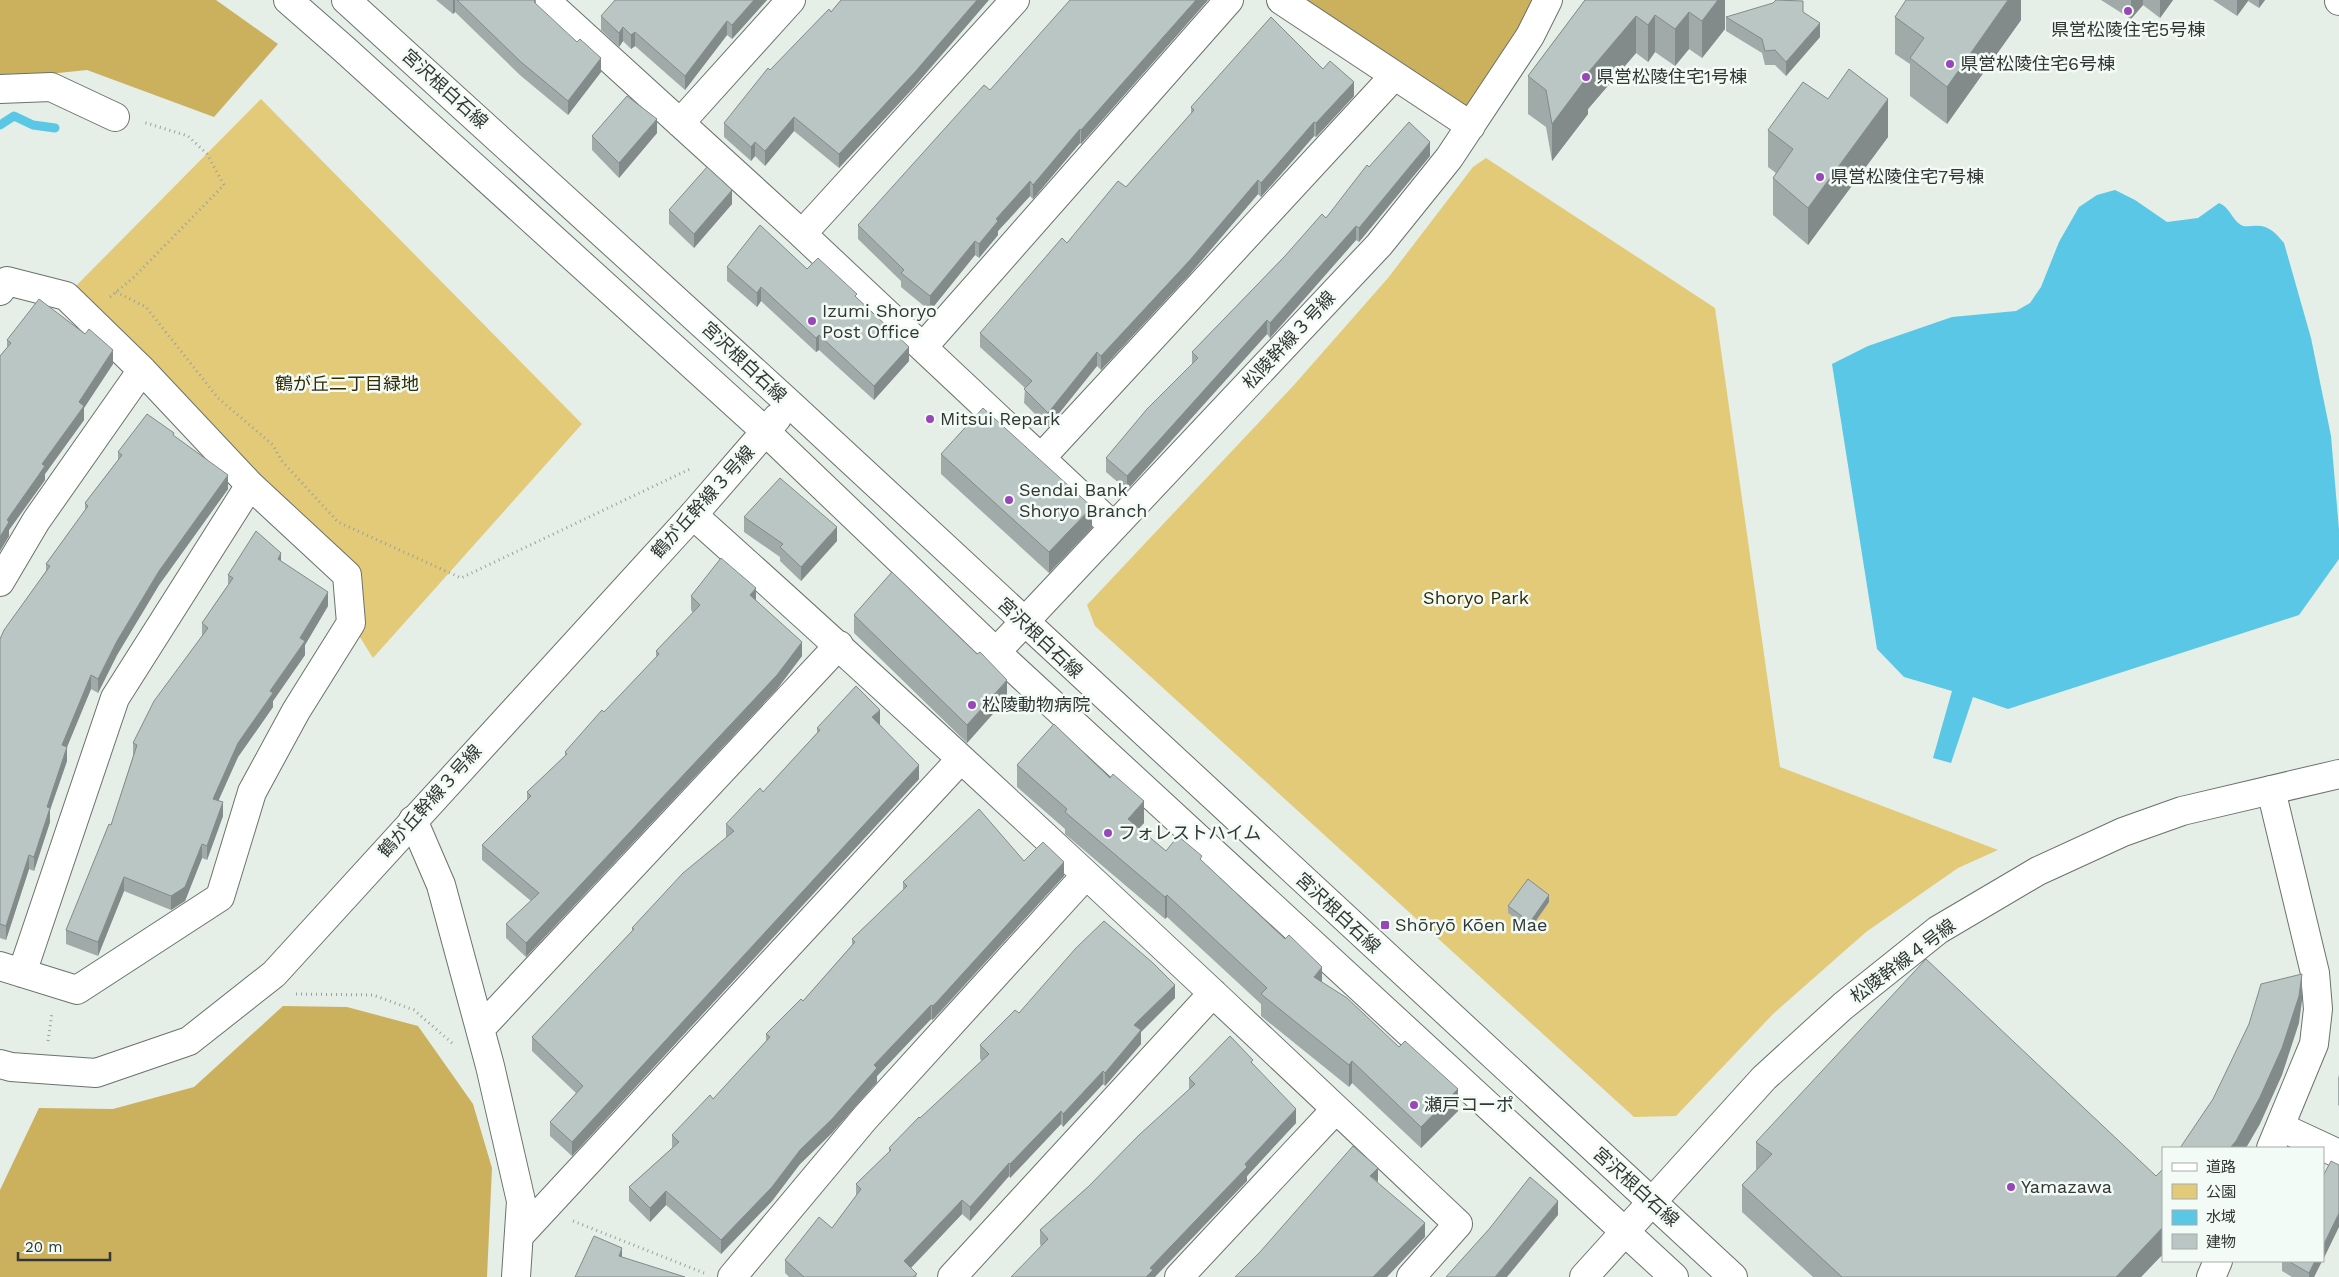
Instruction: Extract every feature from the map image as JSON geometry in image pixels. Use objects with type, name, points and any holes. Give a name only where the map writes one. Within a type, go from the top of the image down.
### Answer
[{"type":"street","points":[[288,0],[766,432],[996,652],[1674,1277]]},
{"type":"street","name":"宮沢根白石線","points":[[346,0],[790,404],[1024,623],[1733,1277]]},
{"type":"street","points":[[680,123],[790,0]]},
{"type":"street","points":[[802,234],[1015,0]]},
{"type":"street","points":[[923,346],[1228,0]]},
{"type":"street","points":[[1281,0],[1471,126]]},
{"type":"street","name":"松陵幹線３号線","points":[[996,652],[1379,245],[1449,158],[1530,36],[1548,0]]},
{"type":"street","points":[[557,4],[680,123],[923,346],[1040,459],[1113,526]]},
{"type":"street","points":[[1040,459],[1394,76]]},
{"type":"street","points":[[0,89],[51,87],[115,117]]},
{"type":"street","points":[[0,291],[7,281],[66,296],[142,370],[250,485],[347,576],[351,623],[296,711],[252,792],[220,897],[78,990],[11,970],[115,698],[250,485]]},
{"type":"street","points":[[0,582],[36,520],[142,370]]},
{"type":"street","name":"鶴が丘幹線３号線","points":[[0,1064],[11,1067],[96,1073],[189,1041],[274,974],[693,515],[790,404]]},
{"type":"street","points":[[693,515],[838,645],[1213,993],[1458,1224],[1411,1277]]},
{"type":"street","points":[[482,1037],[838,645]]},
{"type":"street","points":[[519,1236],[961,759]]},
{"type":"street","name":"松陵幹線４号線","points":[[1584,1277],[1764,1078],[1843,1006],[1938,930],[2038,871],[2123,832],[2182,811],[2339,774]]},
{"type":"street","points":[[2271,790],[2315,973],[2318,1008],[2314,1044],[2276,1137],[2313,1147]]},
{"type":"street","points":[[413,820],[441,885],[482,1037],[521,1200],[516,1277]]},
{"type":"street","points":[[732,1277],[865,1118],[1086,875]]},
{"type":"street","points":[[952,1277],[1213,993]]},
{"type":"street","points":[[1179,1277],[1336,1109]]},
{"type":"street","points":[[2324,1150],[2339,1154]]},
{"type":"street","points":[[2211,1277],[2218,1262]]},
{"type":"path","points":[[86,316],[133,278],[224,185],[207,154],[188,136],[152,124],[115,117]]},
{"type":"path","points":[[116,292],[146,307],[218,398],[273,445],[281,460],[338,522],[461,578],[695,467]]},
{"type":"path","points":[[44,1069],[56,984]]},
{"type":"path","points":[[291,993],[373,995],[414,1010],[456,1046],[482,1037]]},
{"type":"path","points":[[543,1210],[705,1274]]},
{"type":"green space","name":"鶴が丘二丁目緑地","points":[[261,99],[582,424],[373,658],[351,623],[347,575],[66,296]]},
{"type":"green space","name":"Shoryo Park","points":[[1486,158],[1715,308],[1780,767],[1998,850],[1958,868],[1866,932],[1774,1013],[1676,1116],[1634,1117],[1095,626],[1087,605],[1294,385],[1388,278],[1473,167]]},
{"type":"shaded area","points":[[0,0],[216,0],[278,44],[214,117],[87,70],[0,79]]},
{"type":"shaded area","points":[[1281,0],[1562,0],[1471,126]]},
{"type":"shaded area","points":[[283,1006],[347,1007],[418,1026],[473,1104],[492,1168],[487,1277],[0,1277],[0,1190],[39,1108],[113,1109],[194,1087]]},
{"type":"water","points":[[2115,190],[2135,200],[2167,222],[2198,218],[2219,203],[2226,207],[2241,225],[2267,228],[2274,232],[2284,243],[2311,338],[2331,436],[2339,530],[2339,559],[2299,615],[2008,709],[1973,697],[1951,763],[1933,758],[1952,691],[1904,677],[1877,649],[1832,364],[1868,346],[1952,317],[2016,311],[2030,303],[2041,287],[2059,242],[2079,207],[2097,195]]},
{"type":"building","points":[[457,0],[535,0],[534,2],[577,42],[580,39],[601,58],[568,101],[521,62]]},
{"type":"building","points":[[615,0],[754,0],[732,25],[727,21],[685,76],[635,32],[631,35],[623,27],[619,33],[601,16]]},
{"type":"building","points":[[841,0],[977,0],[915,72],[839,154],[794,117],[765,151],[755,142],[751,147],[724,123],[768,68],[770,70],[829,9],[831,12]]},
{"type":"building","points":[[1070,0],[1196,0],[1080,129],[1033,185],[1030,181],[996,219],[998,221],[979,244],[975,241],[930,296],[901,273],[904,270],[858,225],[984,85],[990,90]]},
{"type":"building","points":[[1585,0],[1718,0],[1702,21],[1689,12],[1675,29],[1655,15],[1648,25],[1636,16],[1586,75],[1588,76],[1552,124],[1546,90],[1528,76]]},
{"type":"building","points":[[1776,0],[1803,1],[1803,12],[1820,23],[1786,62],[1775,50],[1765,51],[1762,39],[1726,17],[1773,3]]},
{"type":"building","points":[[1906,0],[2008,0],[1947,87],[1910,58],[1924,38],[1895,17]]},
{"type":"building","points":[[1271,17],[1323,69],[1330,61],[1354,82],[1316,123],[1314,122],[1261,183],[1258,180],[1190,260],[1101,356],[1097,352],[1048,413],[1024,389],[1032,381],[980,333],[1062,238],[1067,243],[1118,181],[1126,187],[1194,110],[1191,107]]},
{"type":"building","points":[[1849,69],[1888,99],[1808,208],[1773,178],[1793,149],[1768,130],[1803,82],[1828,99]]},
{"type":"building","points":[[627,96],[657,119],[619,163],[592,136]]},
{"type":"building","points":[[1409,122],[1430,142],[1359,228],[1356,226],[1270,323],[1267,320],[1127,476],[1106,458],[1147,409],[1198,358],[1192,352],[1285,256],[1322,214],[1326,218],[1367,165],[1369,167]]},
{"type":"building","points":[[707,167],[732,190],[694,234],[669,210]]},
{"type":"building","points":[[760,225],[807,269],[818,258],[857,294],[855,296],[909,347],[874,386],[819,335],[816,338],[761,287],[757,293],[727,267]]},
{"type":"building","points":[[39,299],[85,334],[89,329],[113,350],[79,402],[84,406],[42,464],[45,466],[7,520],[9,522],[0,537],[0,356],[11,343],[7,340]]},
{"type":"building","points":[[983,408],[1092,507],[1049,552],[941,454]]},
{"type":"building","points":[[147,414],[228,475],[159,571],[117,641],[98,679],[91,675],[62,745],[67,747],[47,807],[50,808],[34,857],[29,855],[6,926],[0,924],[0,639],[4,630],[50,566],[46,564],[88,506],[85,503],[122,455],[118,452]]},
{"type":"building","points":[[780,478],[837,527],[801,567],[780,547],[783,544],[744,517]]},
{"type":"building","points":[[256,531],[281,553],[278,559],[328,592],[300,638],[305,641],[270,691],[273,693],[238,743],[213,799],[223,802],[207,846],[202,844],[185,887],[171,896],[124,877],[98,942],[66,930],[109,824],[111,825],[137,745],[133,743],[154,701],[208,628],[202,623],[233,578],[228,575]]},
{"type":"building","points":[[721,558],[756,588],[750,595],[802,642],[777,675],[526,943],[506,924],[539,893],[482,845],[531,796],[527,792],[567,754],[565,752],[602,710],[604,712],[659,654],[656,651],[700,605],[691,596]]},
{"type":"building","points":[[892,572],[977,654],[980,652],[1007,680],[967,725],[854,615]]},
{"type":"building","points":[[856,686],[880,710],[872,717],[919,765],[572,1142],[550,1122],[583,1086],[532,1037],[634,929],[632,928],[683,873],[734,831],[726,824],[760,788],[763,792],[820,730],[817,728]]},
{"type":"building","points":[[1054,724],[1110,778],[1113,774],[1144,801],[1128,819],[1166,851],[1178,836],[1202,856],[1200,859],[1285,939],[1289,935],[1322,967],[1314,977],[1347,998],[1399,1047],[1405,1041],[1458,1089],[1421,1127],[1352,1061],[1349,1065],[1261,994],[1267,988],[1167,895],[1165,897],[1065,812],[1067,809],[1017,765]]},
{"type":"building","points":[[979,809],[1024,861],[1043,842],[1064,862],[935,1004],[931,1005],[874,1065],[877,1068],[832,1119],[800,1150],[772,1187],[721,1240],[666,1191],[650,1208],[629,1187],[679,1142],[672,1135],[710,1095],[713,1099],[770,1037],[766,1034],[801,999],[803,1001],[855,942],[852,939],[907,886],[903,882]]},
{"type":"building","points":[[1528,879],[1549,895],[1530,922],[1508,906]]},
{"type":"building","points":[[1104,921],[1153,963],[1175,985],[1134,1025],[1141,1030],[1105,1073],[1103,1071],[1063,1114],[1061,1111],[1009,1163],[970,1207],[962,1200],[904,1261],[917,1274],[913,1277],[804,1277],[785,1260],[819,1217],[832,1228],[861,1189],[856,1184],[891,1150],[889,1148],[919,1117],[989,1054],[980,1045],[1015,1010],[1019,1013],[1076,948]]},
{"type":"building","points":[[1926,959],[2156,1176],[2162,1170],[2162,1228],[2116,1277],[1842,1277],[1742,1185],[1772,1154],[1756,1142]]},
{"type":"building","points":[[2302,974],[2299,996],[2282,1048],[2260,1097],[2231,1147],[2181,1147],[2213,1099],[2249,1024],[2261,984]]},
{"type":"building","points":[[1230,1036],[1253,1060],[1251,1062],[1296,1109],[1245,1164],[1247,1167],[1150,1268],[1153,1270],[1146,1277],[1011,1277],[1048,1239],[1040,1230],[1089,1186],[1139,1135],[1195,1084],[1189,1078]]},
{"type":"building","points":[[1353,1146],[1378,1168],[1370,1176],[1425,1223],[1373,1277],[1235,1277],[1260,1252]]},
{"type":"building","points":[[2331,1161],[2339,1165],[2339,1213],[2324,1244],[2324,1174]]},
{"type":"building","points":[[1530,1177],[1558,1201],[1495,1277],[1446,1277],[1490,1228]]},
{"type":"building","points":[[594,1236],[622,1248],[619,1256],[685,1277],[575,1277]]},
{"type":"building","points":[[2290,1262],[2314,1262],[2309,1273]]},
{"type":"waterway","points":[[0,125],[14,116],[33,125],[55,128]]},
{"type":"place","name":"県営松陵住宅5号棟","points":[[2128,11]]},
{"type":"place","name":"県営松陵住宅6号棟","points":[[1950,64]]},
{"type":"place","name":"県営松陵住宅1号棟","points":[[1586,77]]},
{"type":"place","name":"県営松陵住宅7号棟","points":[[1820,177]]},
{"type":"place","name":"Izumi Shoryo Post Office","points":[[812,321]]},
{"type":"place","name":"Mitsui Repark","points":[[930,419]]},
{"type":"place","name":"Sendai Bank Shoryo Branch","points":[[1009,500]]},
{"type":"place","name":"松陵動物病院","points":[[972,705]]},
{"type":"place","name":"フォレストハイム","points":[[1108,833]]},
{"type":"place","name":"Shōryō Kōen Mae","points":[[1385,925]]},
{"type":"place","name":"瀬戸コーポ","points":[[1414,1105]]},
{"type":"place","name":"Yamazawa","points":[[2011,1187]]}]
